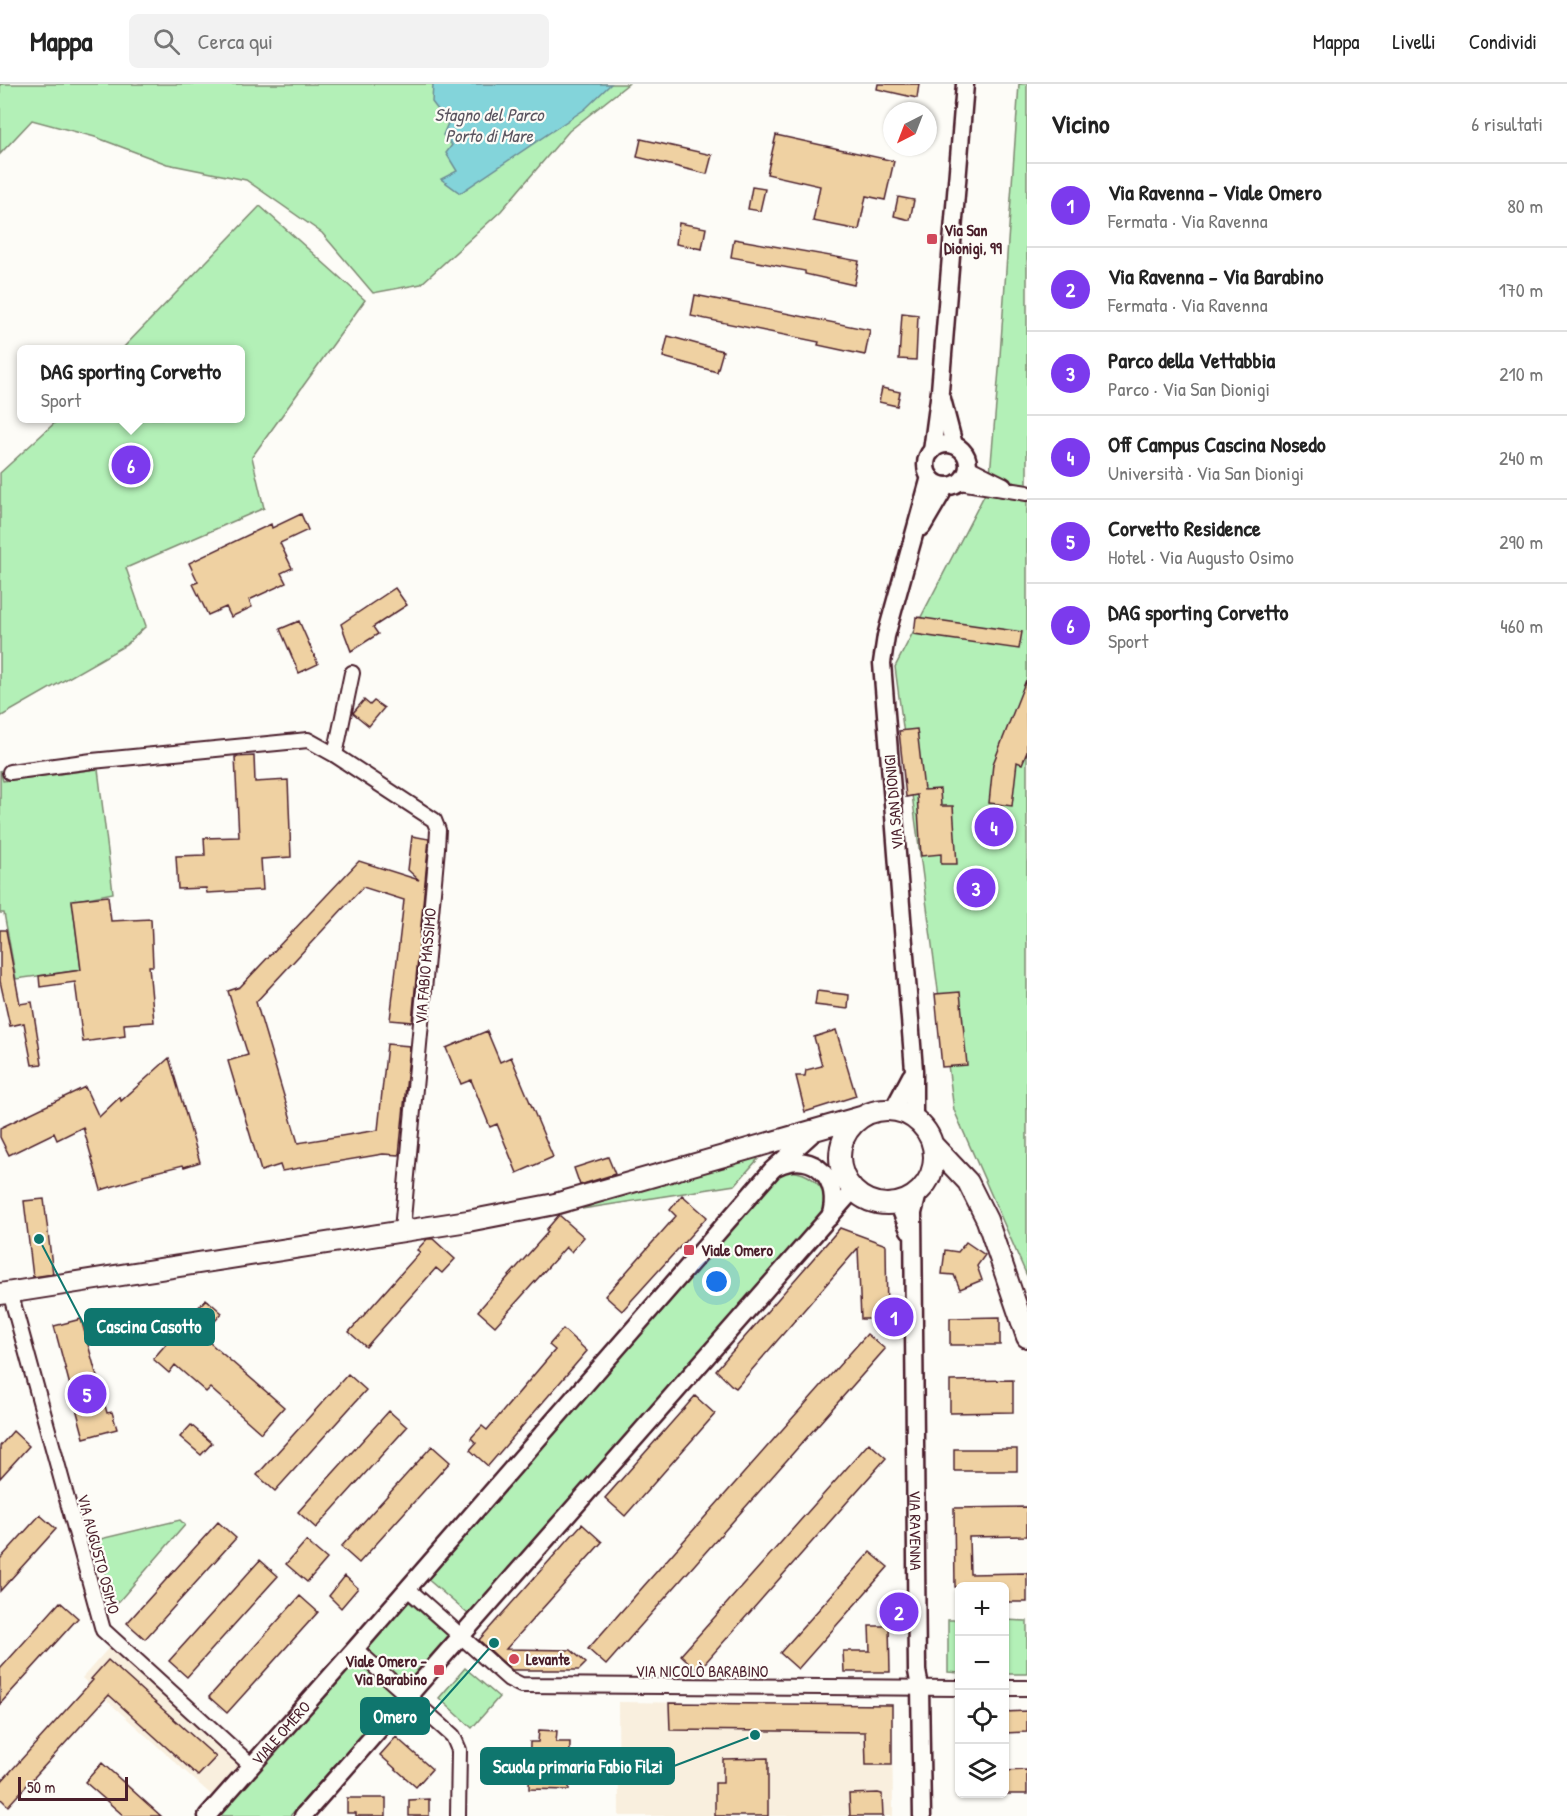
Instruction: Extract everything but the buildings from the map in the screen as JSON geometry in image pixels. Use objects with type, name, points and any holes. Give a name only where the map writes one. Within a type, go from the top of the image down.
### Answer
[{"type":"main road","points":[[5,1293],[468,1221],[555,1204],[878,1111],[893,1110],[914,1119],[926,1130],[941,1168]]},
{"type":"main road","points":[[864,1116],[848,1130],[841,1150],[842,1172],[853,1190],[871,1202],[898,1203],[918,1193],[941,1168],[956,1168],[968,1182],[987,1220],[1027,1337]]},
{"type":"street","name":"VIA SAN DIONIGI","points":[[914,1119],[914,1070],[882,663],[886,636],[930,477],[926,463],[932,451],[940,391],[964,84]]},
{"type":"street","name":"VIA SAN DIONIGI","points":[[914,538],[953,484],[966,476],[968,467],[965,453],[954,445],[940,391]]},
{"type":"street","points":[[932,451],[942,445],[954,445]]},
{"type":"street","points":[[968,467],[1020,491]]},
{"type":"street","points":[[930,477],[937,484],[1020,491]]},
{"type":"street","points":[[335,755],[351,673]]},
{"type":"street","name":"VIA FABIO MASSIMO","points":[[10,772],[92,761],[308,740],[335,755],[434,820],[438,830],[402,1230]]},
{"type":"street","name":"VIA SAN DIONIGI","points":[[893,1110],[914,1070]]},
{"type":"street","name":"VIALE OMERO","points":[[207,1816],[408,1589],[763,1180],[803,1140],[818,1129]]},
{"type":"street","points":[[777,1167],[792,1161],[800,1161],[807,1162],[821,1170],[832,1189],[833,1204],[829,1218]]},
{"type":"street","points":[[303,1816],[853,1190]]},
{"type":"street","name":"VIA RAVENNA","points":[[918,1193],[913,1213],[917,1671],[920,1687],[922,1816]]},
{"type":"street","name":"VIA RAVENNA","points":[[898,1203],[914,1243]]},
{"type":"street","name":"VIA AUGUSTO OSIMO","points":[[5,1293],[102,1630],[252,1766]]},
{"type":"street","points":[[408,1589],[461,1637]]},
{"type":"street","name":"VIA NICOLÒ BARABINO","points":[[461,1637],[509,1679],[525,1686],[955,1688]]},
{"type":"street","points":[[355,1649],[449,1731],[457,1742],[459,1750],[458,1816]]},
{"type":"street","points":[[1009,1688],[1027,1689]]},
{"type":"shaded area","points":[[112,1644],[247,1766],[217,1800],[82,1678]]},
{"type":"shaded area","points":[[618,1702],[892,1705],[893,1816],[619,1816]]},
{"type":"green space","points":[[0,84],[628,84],[569,131],[501,211],[421,284],[373,293],[322,233],[246,180],[167,164],[95,137],[32,120],[0,154]]},
{"type":"green space","points":[[1019,84],[1027,84],[1027,1276],[954,1110],[895,667],[989,486]]},
{"type":"green space","points":[[260,206],[365,300],[252,457],[264,508],[126,568],[146,626],[126,645],[0,717],[0,473],[55,423],[245,423],[245,345],[126,345]]},
{"type":"green space","points":[[98,769],[113,893],[72,901],[81,970],[16,979],[4,913],[0,913],[0,770],[3,781]]},
{"type":"green space","points":[[752,1154],[758,1159],[735,1185],[582,1209],[633,1189]]},
{"type":"green space","points":[[784,1171],[808,1176],[825,1193],[824,1208],[817,1221],[468,1614],[425,1577],[769,1182]]},
{"type":"green space","points":[[180,1520],[185,1525],[114,1607],[96,1540]]},
{"type":"green space","points":[[407,1600],[448,1636],[403,1687],[362,1650]]},
{"type":"green space","points":[[948,1620],[955,1620],[955,1673],[948,1672]]},
{"type":"green space","points":[[1009,1620],[1027,1621],[1027,1674],[1009,1674]]},
{"type":"green space","points":[[355,1657],[397,1694],[290,1816],[216,1816]]},
{"type":"green space","points":[[465,1668],[499,1697],[472,1728],[439,1698]]},
{"type":"water","name":"Stagno del Parco Porto di Mare","points":[[433,84],[611,84],[585,109],[460,193],[441,179],[457,171],[446,153],[452,145],[443,135],[448,123],[432,102]]},
{"type":"place","name":"Via San Dionigi, 99","points":[[932,239]]},
{"type":"place","name":"DAG sporting Corvetto","points":[[131,465]]},
{"type":"place","name":"Off Campus Cascina Nosedo","points":[[994,827]]},
{"type":"place","name":"Parco della Vettabbia","points":[[976,888]]},
{"type":"place","name":"Cascina Casotto","points":[[39,1239]]},
{"type":"place","name":"Viale Omero","points":[[689,1250]]},
{"type":"place","name":"Via Ravenna - Viale Omero","points":[[894,1317]]},
{"type":"place","name":"Corvetto Residence","points":[[87,1394]]},
{"type":"place","name":"Via Ravenna - Via Barabino","points":[[899,1612]]},
{"type":"place","name":"Omero","points":[[494,1643]]},
{"type":"place","name":"Levante","points":[[514,1659]]},
{"type":"place","name":"Viale Omero - Via Barabino","points":[[439,1670]]},
{"type":"place","name":"Scuola primaria Fabio Filzi","points":[[755,1735]]}]
